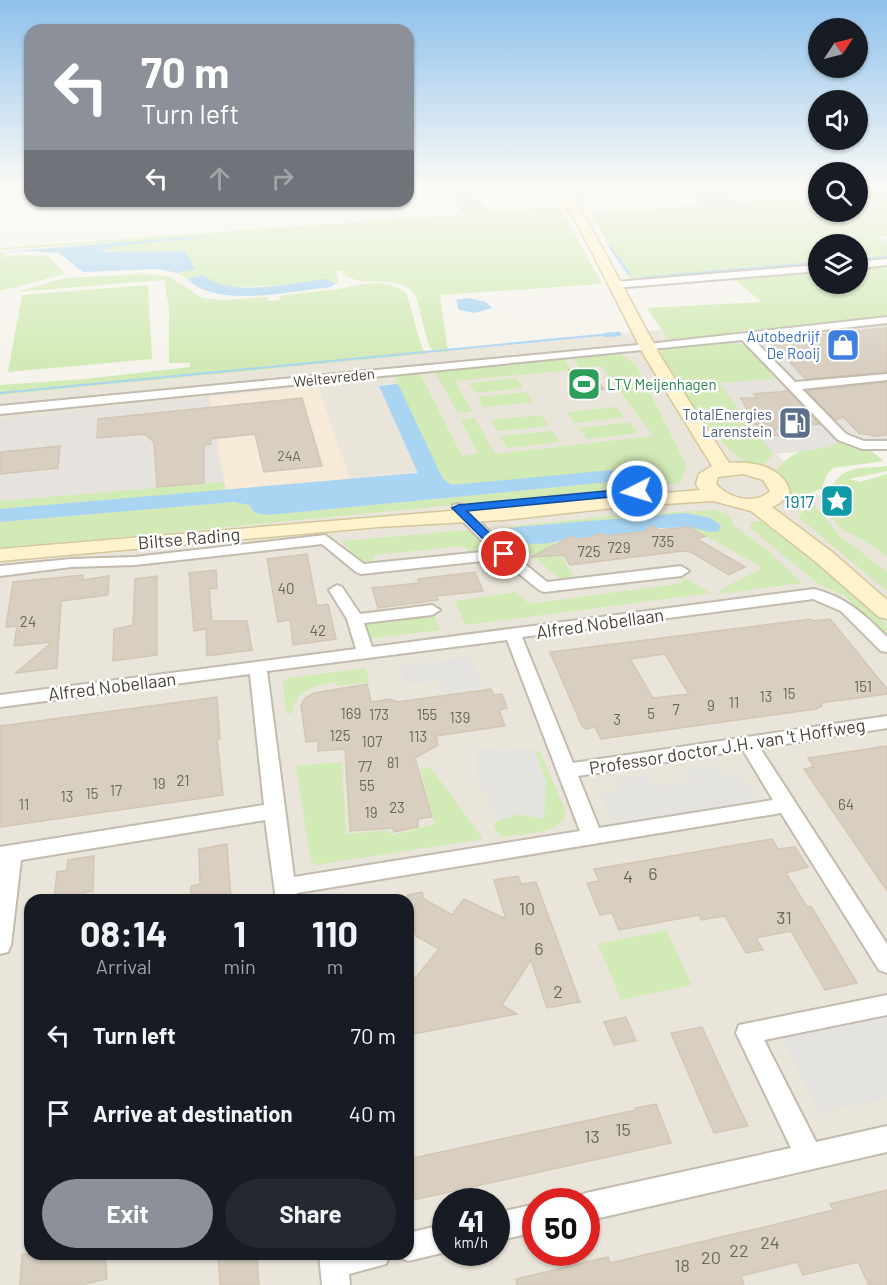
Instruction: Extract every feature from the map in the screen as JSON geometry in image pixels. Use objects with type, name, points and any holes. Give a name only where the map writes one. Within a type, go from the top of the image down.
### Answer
[{"type":"main road","points":[[594,245],[648,347],[693,419],[730,468]]},
{"type":"main road","points":[[710,489],[709,474],[730,468],[758,471],[775,480],[780,492],[762,503]]},
{"type":"main road","name":"Biltse Rading","points":[[0,555],[461,513],[631,500],[710,489],[727,500],[762,503]]},
{"type":"main road","points":[[762,503],[887,598]]},
{"type":"main road","points":[[762,503],[887,612]]},
{"type":"street","points":[[868,264],[887,262]]},
{"type":"street","points":[[615,285],[808,269]]},
{"type":"street","name":"Weltevreden","points":[[0,410],[648,347],[887,320]]},
{"type":"street","points":[[744,336],[842,437],[862,445],[887,446]]},
{"type":"street","points":[[793,386],[887,377]]},
{"type":"street","points":[[461,513],[504,554],[544,587],[681,571]]},
{"type":"street","points":[[0,571],[71,563],[135,561],[325,539],[361,569],[504,554]]},
{"type":"street","points":[[337,590],[355,620],[366,653]]},
{"type":"street","name":"Alfred Nobellaan","points":[[0,701],[814,594],[834,598],[847,606],[887,647]]},
{"type":"street","points":[[355,620],[432,610]]},
{"type":"street","points":[[513,635],[592,837]]},
{"type":"street","points":[[258,668],[286,893],[592,837],[785,805]]},
{"type":"street","name":"Professor doctor J.H. van 't Hoffweg","points":[[567,771],[887,722]]},
{"type":"street","points":[[748,744],[887,963]]},
{"type":"street","points":[[0,945],[6,854],[274,811]]},
{"type":"street","points":[[809,1157],[748,1034],[887,1005]]},
{"type":"street","points":[[600,1204],[887,1139]]},
{"type":"street","points":[[414,1246],[432,1241]]},
{"type":"street","points":[[334,1267],[357,1260]]},
{"type":"shaded area","points":[[887,317],[887,444],[773,454],[718,382],[679,340],[732,332]]},
{"type":"shaded area","points":[[666,329],[745,423],[854,531],[887,525],[887,1285],[0,1285],[0,394]]},
{"type":"shaded area","points":[[318,386],[350,479],[226,491],[209,397]]},
{"type":"shaded area","points":[[209,397],[224,482],[0,501],[0,420]]},
{"type":"shaded area","points":[[471,657],[483,688],[443,694],[439,680],[406,685],[401,666]]},
{"type":"shaded area","points":[[529,747],[536,754],[546,781],[544,819],[518,814],[498,821],[476,774],[478,748],[510,750]]},
{"type":"shaded area","points":[[716,765],[723,777],[741,775],[761,806],[617,830],[600,793],[617,790],[613,779],[648,775],[655,787],[692,782],[686,770]]},
{"type":"shaded area","points":[[887,1014],[887,1098],[819,1113],[780,1036]]},
{"type":"green space","points":[[41,245],[81,245],[0,250],[0,248]]},
{"type":"green space","points":[[581,245],[602,284],[440,295],[448,352],[434,353],[428,343],[416,296],[400,284],[351,279],[343,274],[342,270],[336,271],[338,282],[331,287],[335,284],[225,287],[216,285],[203,275],[187,279],[178,273],[195,268],[185,251],[101,250],[115,246]]},
{"type":"green space","points":[[610,245],[808,245],[808,265],[630,279]]},
{"type":"green space","points":[[868,245],[887,245],[887,258],[868,260]]},
{"type":"green space","points":[[0,252],[6,252],[3,258],[14,255],[49,256],[65,274],[0,291]]},
{"type":"green space","points":[[887,264],[887,317],[734,332],[670,342],[647,308],[762,302],[731,277],[808,270],[808,294],[868,294],[868,265]]},
{"type":"green space","points":[[141,274],[169,276],[202,298],[223,300],[267,297],[268,301],[280,300],[279,296],[286,295],[379,283],[388,285],[406,293],[425,354],[0,395],[0,385],[85,379],[190,367],[190,363],[169,363],[169,309],[164,280],[16,292],[66,278]]},
{"type":"green space","points":[[148,285],[152,359],[8,372],[22,295]]},
{"type":"green space","points":[[730,342],[746,345],[775,379],[719,383],[773,454],[760,470],[745,462],[717,437],[691,405],[661,357],[662,351],[668,349]]},
{"type":"green space","points":[[619,352],[636,365],[687,467],[680,483],[0,549],[0,522],[234,502],[249,505],[255,513],[268,515],[620,481],[637,470],[452,485],[443,479],[393,374],[419,372],[462,456],[478,453],[460,419],[475,418],[495,454],[653,436],[601,366],[580,368],[572,357]]},
{"type":"green space","points":[[562,357],[571,370],[455,381],[472,412],[458,413],[433,370]]},
{"type":"green space","points":[[517,378],[523,388],[475,393],[469,383]]},
{"type":"green space","points":[[526,392],[533,402],[483,407],[478,397]]},
{"type":"green space","points":[[616,407],[625,417],[575,423],[567,412]]},
{"type":"green space","points":[[541,415],[549,426],[497,431],[491,420]]},
{"type":"green space","points":[[629,422],[638,433],[587,439],[579,428]]},
{"type":"green space","points":[[552,431],[560,442],[507,448],[500,436]]},
{"type":"green space","points":[[840,441],[871,451],[884,461],[833,468],[826,476],[822,488],[784,505],[773,475],[783,463],[799,452],[821,449]]},
{"type":"green space","points":[[887,466],[887,471],[849,479],[860,482],[887,474],[887,557],[867,542],[841,529],[819,500],[845,473],[856,469]]},
{"type":"green space","points":[[224,482],[226,491],[0,509],[0,501]]},
{"type":"green space","points":[[814,505],[841,537],[887,572],[887,591],[798,517],[803,513],[802,509]]},
{"type":"green space","points":[[714,510],[729,514],[734,526],[767,550],[802,583],[719,594],[723,588],[761,569],[758,565],[690,527],[711,518],[686,513],[508,537],[533,544],[553,542],[575,579],[562,580],[523,548],[508,549],[490,532],[508,527],[607,516]]},
{"type":"green space","points":[[762,521],[812,555],[843,583],[887,626],[887,638],[844,595],[821,586],[750,528],[752,522]]},
{"type":"green space","points":[[468,530],[485,544],[480,549],[468,552],[464,546],[374,555],[373,562],[360,562],[341,541]]},
{"type":"green space","points":[[678,574],[711,593],[465,625],[455,601],[516,592],[529,604],[683,583]]},
{"type":"green space","points":[[433,613],[440,630],[367,639],[364,624],[374,619]]},
{"type":"green space","points":[[366,668],[369,682],[337,686],[335,682],[307,690],[297,699],[292,713],[286,714],[283,682],[288,678]]},
{"type":"green space","points":[[533,751],[540,751],[566,813],[557,826],[539,832],[501,837],[494,827],[495,822],[518,814],[544,819]]},
{"type":"green space","points":[[342,762],[346,834],[388,830],[392,835],[435,824],[420,769],[431,768],[483,839],[316,865],[311,862],[296,766]]},
{"type":"green space","points":[[666,930],[692,985],[621,1000],[598,944]]},
{"type":"water","points":[[89,245],[126,245],[101,250],[108,252],[185,251],[196,269],[178,273],[156,269],[83,272],[59,253],[0,252]]},
{"type":"water","points":[[203,275],[214,282],[245,288],[327,279],[335,284],[331,287],[276,294],[235,296],[200,288],[187,279]]},
{"type":"water","points":[[469,298],[486,302],[492,308],[475,313],[459,310],[456,300]]},
{"type":"water","points":[[610,333],[611,335],[0,394],[0,392]]},
{"type":"water","points":[[398,384],[443,479],[452,485],[611,470],[637,470],[644,473],[620,481],[268,515],[255,513],[249,505],[234,502],[0,522],[0,509],[418,473],[379,386]]},
{"type":"water","points":[[686,513],[711,518],[720,525],[719,531],[710,532],[685,527],[651,527],[625,535],[599,533],[585,538],[571,536],[555,542],[537,544],[519,541],[504,532],[506,529],[517,527]]},
{"type":"building","points":[[887,328],[887,372],[806,379],[769,340]]},
{"type":"building","points":[[587,368],[604,389],[585,391],[569,370]]},
{"type":"building","points":[[887,382],[887,435],[875,436],[859,433],[843,417],[835,420],[807,391]]},
{"type":"building","points":[[788,391],[820,424],[775,429],[778,436],[759,431],[741,398],[757,398],[754,394]]},
{"type":"building","points":[[302,398],[322,466],[264,472],[255,434],[210,439],[211,444],[204,445],[204,483],[157,487],[154,442],[144,434],[97,438],[98,419]]},
{"type":"building","points":[[60,446],[58,468],[0,474],[0,452]]},
{"type":"building","points":[[653,526],[659,530],[689,527],[705,536],[697,539],[745,567],[729,575],[691,552],[683,551],[570,565],[564,555],[531,557],[572,536],[578,539],[589,538],[599,533],[605,536],[643,532]]},
{"type":"building","points":[[307,554],[317,606],[328,604],[336,639],[293,645],[290,620],[278,622],[267,559]]},
{"type":"building","points":[[216,570],[217,588],[209,589],[212,621],[247,621],[252,650],[207,656],[206,629],[194,631],[189,573]]},
{"type":"building","points":[[475,572],[483,591],[436,596],[438,600],[378,608],[372,588],[419,583],[418,579]]},
{"type":"building","points":[[83,575],[83,580],[109,576],[108,595],[61,601],[57,668],[16,673],[52,642],[14,646],[17,626],[6,627],[13,582]]},
{"type":"building","points":[[157,576],[157,655],[113,661],[114,629],[133,625],[135,579]]},
{"type":"building","points":[[811,619],[813,621],[830,619],[887,689],[887,694],[820,703],[822,706],[816,709],[601,739],[595,727],[586,729],[582,726],[550,652]],"holes":[[[665,654],[689,694],[653,698],[630,659]]]},
{"type":"building","points":[[367,684],[371,702],[390,699],[397,702],[491,689],[494,695],[502,694],[507,708],[499,710],[505,726],[436,736],[438,745],[415,758],[432,817],[418,819],[418,827],[394,832],[393,828],[350,831],[345,749],[318,751],[318,741],[306,742],[301,705],[305,698],[314,693]]},
{"type":"building","points":[[217,697],[220,739],[217,739],[223,795],[0,827],[0,726]]},
{"type":"building","points":[[887,746],[887,891],[804,769],[814,767],[808,758]]},
{"type":"building","points":[[772,839],[778,849],[795,847],[808,867],[786,873],[807,907],[811,906],[857,983],[825,990],[791,931],[756,938],[763,950],[746,953],[725,916],[701,920],[699,915],[619,930],[612,913],[600,915],[587,883],[599,881],[594,869]]},
{"type":"building","points":[[227,844],[231,894],[191,894],[191,886],[200,884],[199,849]]},
{"type":"building","points":[[94,856],[93,891],[85,892],[85,894],[55,894],[57,872],[67,870],[68,860]]},
{"type":"building","points":[[518,876],[521,884],[536,882],[580,1002],[547,1008],[531,960],[502,1005],[517,1014],[414,1034],[414,980],[439,949],[416,936],[414,894],[412,894],[422,892],[424,899],[452,915],[464,899],[506,919],[494,880]]},
{"type":"building","points":[[626,1017],[636,1041],[614,1045],[604,1022]]},
{"type":"building","points":[[702,1027],[748,1126],[714,1133],[671,1033]]},
{"type":"building","points":[[656,1104],[671,1143],[467,1188],[432,1188],[432,1196],[414,1200],[414,1158],[636,1110],[635,1108]]},
{"type":"building","points":[[887,1190],[887,1285],[869,1285],[858,1262],[803,1275],[797,1262],[741,1276],[744,1285],[517,1285],[516,1279],[570,1266],[600,1266],[600,1259],[608,1257],[610,1263],[833,1210],[830,1204]]},
{"type":"building","points":[[22,1254],[24,1254],[24,1260],[105,1260],[107,1279],[82,1285],[20,1285]]},
{"type":"building","points":[[218,1260],[257,1260],[259,1285],[220,1285]]},
{"type":"waterway","points":[[610,247],[629,274]]},
{"type":"waterway","points":[[868,259],[887,257]]},
{"type":"waterway","points":[[643,278],[808,264]]},
{"type":"waterway","points":[[605,335],[619,334]]},
{"type":"place","name":"Autobedrijf De Rooij","points":[[843,345]]},
{"type":"place","name":"LTV Meijenhagen","points":[[584,384]]},
{"type":"place","name":"TotalEnergies Larenstein","points":[[795,423]]},
{"type":"place","name":"1917","points":[[837,501]]},
{"type":"route","points":[[504,554],[458,508],[637,491]]}]
